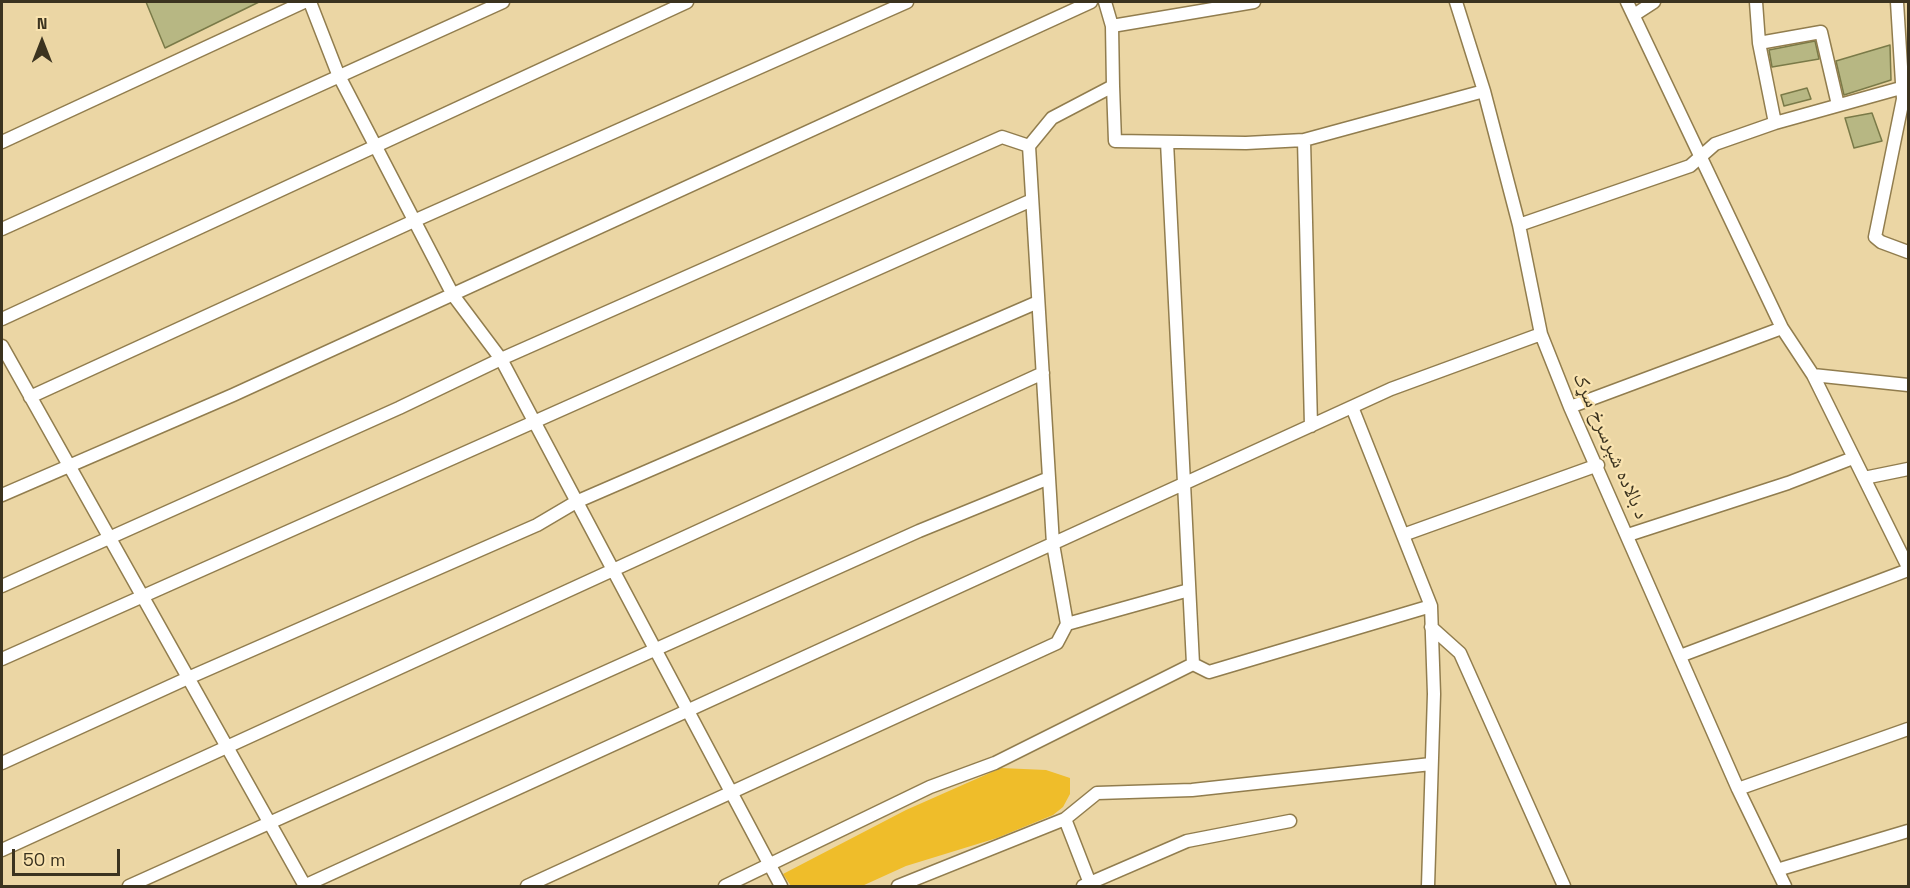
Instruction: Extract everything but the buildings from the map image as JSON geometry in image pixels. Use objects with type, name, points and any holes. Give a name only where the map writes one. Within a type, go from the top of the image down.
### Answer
[{"type":"street","points":[[2,142],[304,2]]},
{"type":"street","points":[[310,2],[338,74],[453,295],[501,359],[781,886]]},
{"type":"street","points":[[2,229],[338,74],[503,2]]},
{"type":"street","points":[[2,319],[687,2]]},
{"type":"street","points":[[30,397],[416,220],[907,2]]},
{"type":"street","points":[[2,495],[233,395],[1091,2]]},
{"type":"street","points":[[1105,2],[1112,26],[1115,141],[1246,143],[1304,140],[1484,91]]},
{"type":"street","points":[[1112,26],[1254,2]]},
{"type":"street","name":"د بالاده شېرسرخ سړک","points":[[1456,2],[1484,91],[1519,225],[1541,334],[1570,407],[1598,465],[1738,789],[1785,886]]},
{"type":"street","points":[[1627,2],[1782,328],[1813,375],[1908,568],[1680,656]]},
{"type":"street","points":[[1634,15],[1654,2]]},
{"type":"street","points":[[1756,2],[1759,43],[1775,123]]},
{"type":"street","points":[[1897,2],[1906,87],[1875,237],[1881,242],[1908,252]]},
{"type":"street","points":[[1759,43],[1821,32],[1838,105]]},
{"type":"street","points":[[527,886],[1057,643],[1067,624],[1053,544],[1029,146],[1052,118],[1113,86]]},
{"type":"street","points":[[1519,225],[1690,166],[1715,144],[1775,123],[1906,87]]},
{"type":"street","points":[[2,586],[501,359],[1002,137],[1029,146]]},
{"type":"street","points":[[1304,140],[1311,426]]},
{"type":"street","points":[[1167,142],[1193,664]]},
{"type":"street","points":[[2,658],[1032,200]]},
{"type":"street","points":[[2,763],[188,678],[537,525],[576,502],[1038,302]]},
{"type":"street","points":[[1570,407],[1782,328]]},
{"type":"street","points":[[2,346],[304,886],[1391,389],[1541,334]]},
{"type":"street","points":[[2,850],[1043,373]]},
{"type":"street","points":[[1813,375],[1908,385]]},
{"type":"street","points":[[1352,407],[1431,606],[1434,693],[1425,886]]},
{"type":"street","points":[[1628,535],[1788,483],[1854,458]]},
{"type":"street","points":[[1403,536],[1598,465]]},
{"type":"street","points":[[1864,478],[1908,469]]},
{"type":"street","points":[[129,886],[655,648],[919,531],[1049,478]]},
{"type":"street","points":[[1067,624],[1189,590]]},
{"type":"street","points":[[1193,664],[1209,672],[1431,606]]},
{"type":"street","points":[[1431,627],[1460,653],[1564,886]]},
{"type":"street","points":[[725,886],[930,788],[995,763],[1193,664]]},
{"type":"street","points":[[1738,789],[1908,729]]},
{"type":"street","points":[[898,886],[1065,819],[1097,793],[1192,790],[1431,764]]},
{"type":"street","points":[[1065,819],[1088,886],[1187,841],[1290,821]]},
{"type":"street","points":[[1777,870],[1908,831]]},
{"type":"shaded area","points":[[1001,768],[1046,770],[1070,778],[1070,794],[1063,807],[1053,815],[997,838],[906,866],[862,886],[791,886],[783,874],[906,810]]}]
